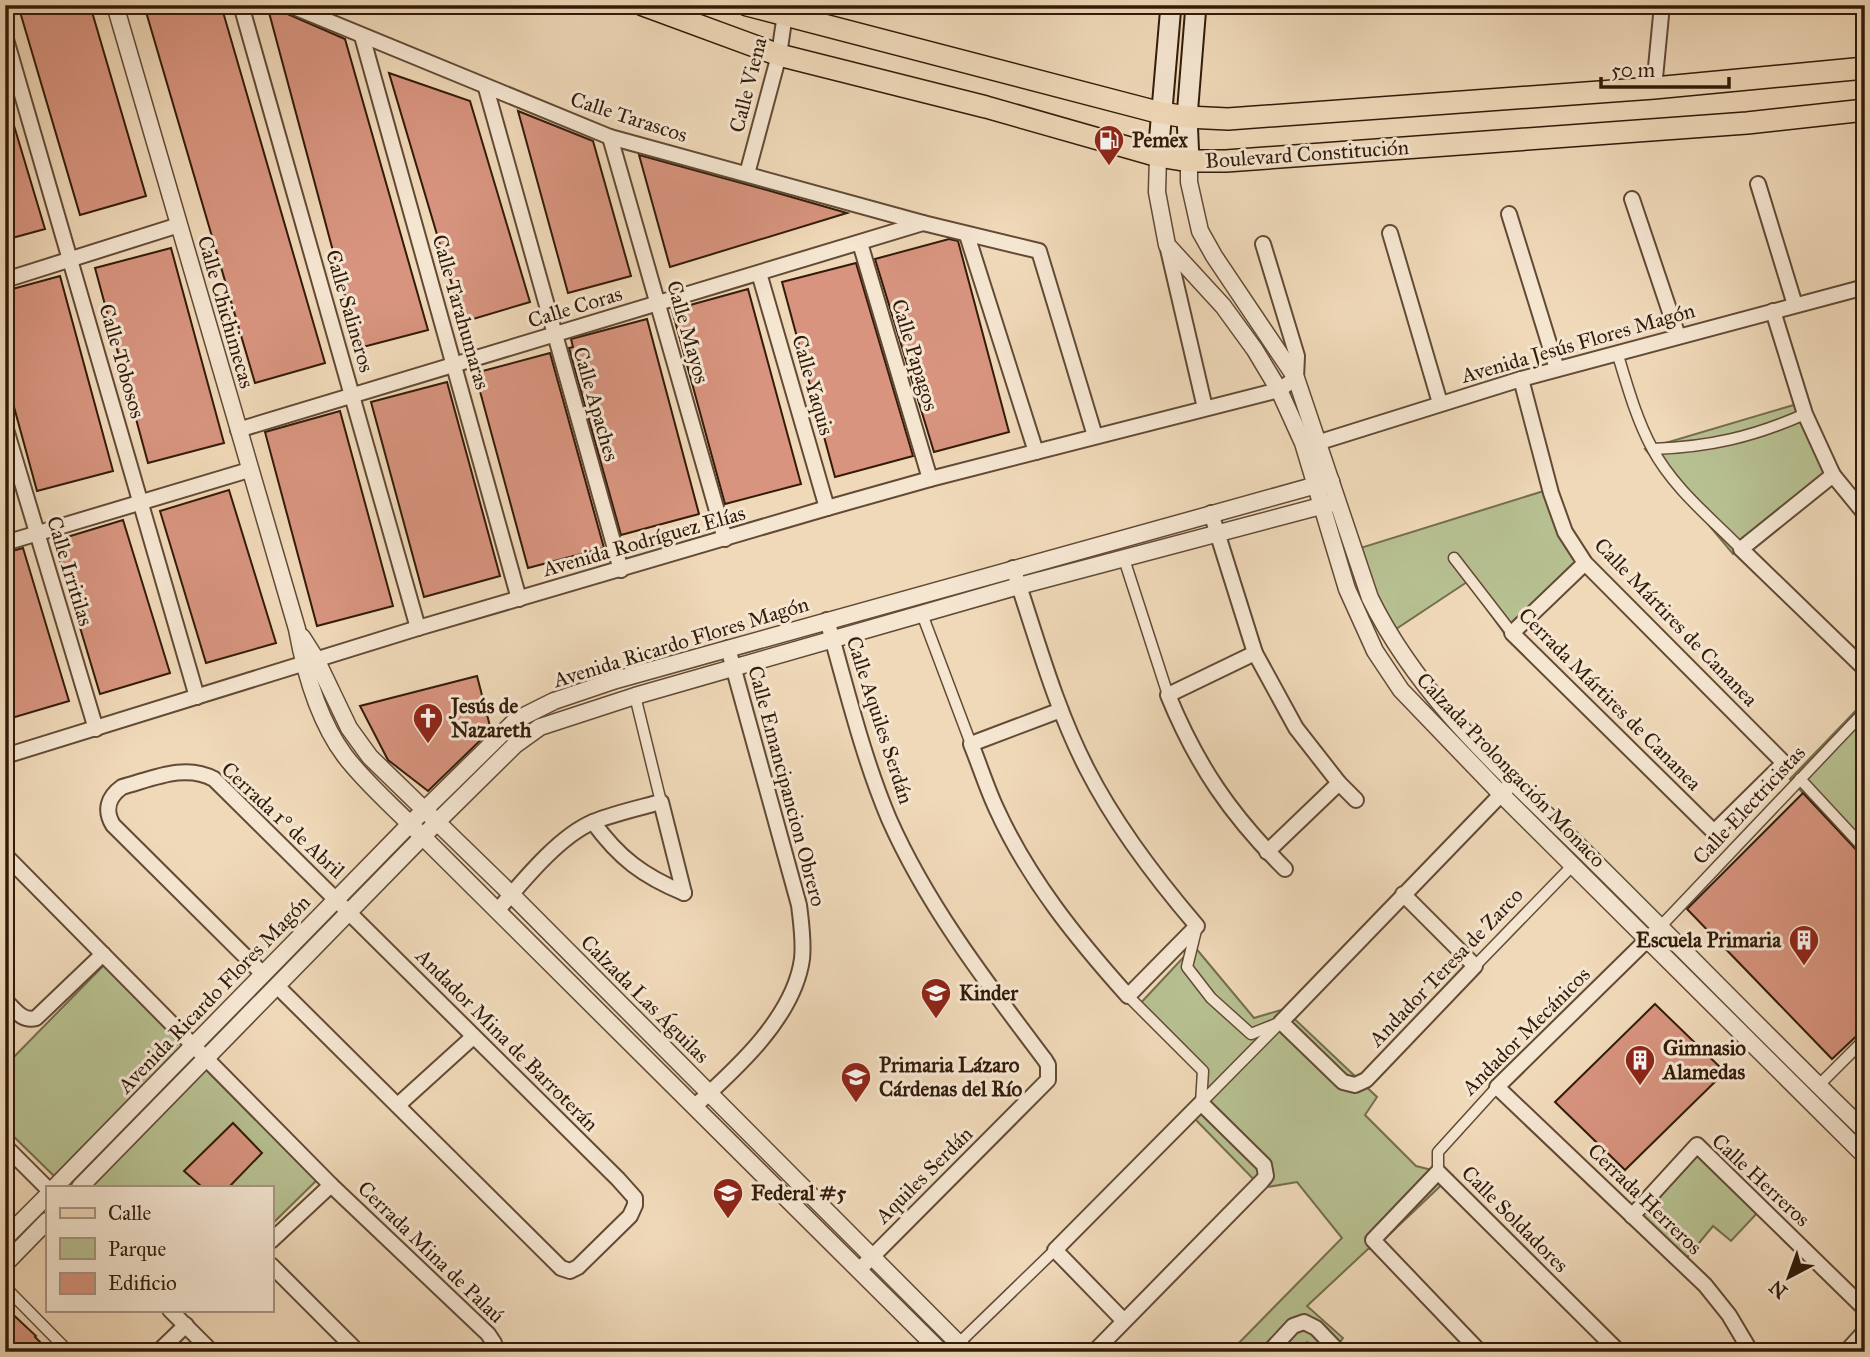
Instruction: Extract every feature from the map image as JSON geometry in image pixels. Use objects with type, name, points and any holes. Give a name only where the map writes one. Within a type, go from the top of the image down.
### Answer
[{"type":"main road","name":"Boulevard Constitución","points":[[643,5],[779,55],[986,107],[1158,156],[1189,161],[1240,160],[1733,124],[1864,105]]},
{"type":"main road","name":"Boulevard Constitución","points":[[747,5],[786,11],[1161,113],[1187,117],[1228,119],[1654,88],[1865,68]]},
{"type":"main road","points":[[1158,156],[1171,5]]},
{"type":"main road","points":[[1189,161],[1187,117],[1196,5]]},
{"type":"street","name":"Calle Chichimecas","points":[[115,5],[249,470],[309,661]]},
{"type":"street","name":"Calle Salineros","points":[[241,5],[418,628]]},
{"type":"street","name":"Calle Tarascos","points":[[289,5],[610,137],[967,235],[1039,251],[1095,436]]},
{"type":"street","points":[[1654,88],[1662,5]]},
{"type":"street","name":"Calle Viena","points":[[747,174],[779,55],[786,11]]},
{"type":"street","name":"Calle Tobosos","points":[[5,36],[197,697]]},
{"type":"street","name":"Calle Tarahumaras","points":[[362,36],[519,599]]},
{"type":"street","name":"Calle Apaches","points":[[486,88],[621,570]]},
{"type":"street","name":"Calle Mayos","points":[[610,137],[725,539]]},
{"type":"street","points":[[1158,156],[1157,192],[1205,408]]},
{"type":"street","name":"Calzada Prolongación Monaco","points":[[1189,161],[1189,182],[1200,230],[1214,256],[1296,378],[1324,483],[1347,589],[1375,651],[1409,698],[1501,794],[1865,1156]]},
{"type":"street","points":[[1758,184],[1794,305]]},
{"type":"street","points":[[1632,200],[1678,336]]},
{"type":"street","points":[[1509,214],[1557,369]]},
{"type":"street","name":"Calle Coras","points":[[238,430],[923,223]]},
{"type":"street","points":[[5,280],[179,225]]},
{"type":"street","points":[[1390,233],[1440,404]]},
{"type":"street","points":[[967,235],[1036,452]]},
{"type":"street","name":"Calle Papagos","points":[[860,243],[930,479]]},
{"type":"street","points":[[1263,244],[1297,356],[1296,378]]},
{"type":"street","name":"Calzada Prolongación Monaco","points":[[1167,245],[1223,306],[1255,350],[1312,443]]},
{"type":"street","name":"Calle Yaquis","points":[[758,273],[827,508]]},
{"type":"street","name":"Avenida Jesús Flores Magón","points":[[1312,443],[1521,379],[1865,286]]},
{"type":"street","points":[[1773,311],[1805,414],[1833,475],[1865,514]]},
{"type":"street","points":[[1617,352],[1634,405],[1653,449],[1673,480],[1865,669]]},
{"type":"street","name":"Avenida Rodríguez Elías","points":[[5,756],[418,628],[827,508],[1279,390],[1296,378]]},
{"type":"street","name":"Calle Mártires de Cananea","points":[[1521,379],[1551,493],[1565,532],[1585,563],[1784,763],[1714,832]]},
{"type":"street","points":[[1653,449],[1692,448],[1731,441],[1769,430],[1805,414]]},
{"type":"street","name":"Calle Irritilas","points":[[5,426],[96,729]]},
{"type":"street","points":[[5,543],[249,470]]},
{"type":"street","points":[[1741,549],[1833,475]]},
{"type":"street","name":"Avenida Ricardo Flores Magón","points":[[56,1186],[424,810],[516,720],[534,710],[616,680],[1324,483]]},
{"type":"street","name":"Calzada Prolongación Monaco","points":[[1329,504],[1370,598],[1404,659],[1447,712],[1865,1131]]},
{"type":"street","name":"Avenida Ricardo Flores Magón","points":[[81,1186],[437,822],[515,745],[540,727],[635,696],[1019,586],[1329,504]]},
{"type":"street","points":[[1210,513],[1255,653],[1296,728],[1339,783],[1356,800]]},
{"type":"street","name":"Cerrada Mártires de Cananea","points":[[1454,558],[1512,633],[1714,832]]},
{"type":"street","points":[[1124,559],[1168,695],[1184,733],[1206,775],[1233,813],[1285,869]]},
{"type":"street","points":[[1512,633],[1585,563]]},
{"type":"street","points":[[1013,568],[1060,710],[1087,768],[1119,824],[1156,877],[1197,926]]},
{"type":"street","points":[[922,614],[998,811],[1034,877],[1077,939],[1128,996],[1203,1071],[1201,1103],[1264,1165],[1266,1176],[1094,1352]]},
{"type":"street","name":"Calle Aquiles Serdán","points":[[827,620],[867,759],[889,818],[920,882],[962,949],[1045,1060],[1048,1080]]},
{"type":"street","name":"Calle Emancipancion Obrero","points":[[695,1106],[783,1013],[802,960],[799,905],[728,648]]},
{"type":"street","points":[[1168,695],[1255,653]]},
{"type":"street","name":"Calzada Las Águilas","points":[[309,661],[369,757],[511,894],[963,1348]]},
{"type":"street","name":"Calzada Las Águilas","points":[[309,661],[330,734],[345,757],[941,1352]]},
{"type":"street","points":[[593,822],[609,845],[631,865],[656,882],[684,893],[635,696]]},
{"type":"street","points":[[971,744],[1060,710]]},
{"type":"street","name":"Calle Electricistas","points":[[1660,927],[1865,711]]},
{"type":"street","name":"Cerrada 1° de Abril","points":[[263,974],[113,825],[108,811],[109,802],[115,793],[122,787],[182,771],[205,774],[222,786],[336,899]]},
{"type":"street","points":[[1800,779],[1865,849]]},
{"type":"street","points":[[963,1348],[1055,1250],[1514,781]]},
{"type":"street","points":[[1268,852],[1339,783]]},
{"type":"street","points":[[498,910],[575,832],[593,822],[661,802]]},
{"type":"street","name":"Cerrada Mina de Palaú","points":[[5,855],[331,1185],[488,1334],[494,1343],[493,1352]]},
{"type":"street","name":"Andador Teresa de Zarco","points":[[1281,1022],[1343,1082],[1355,1085],[1366,1080],[1573,865]]},
{"type":"street","points":[[1403,894],[1475,966]]},
{"type":"street","name":"Andador Mina de Barroterán","points":[[336,899],[626,1188],[635,1198],[635,1205],[630,1216],[578,1267],[565,1270],[556,1265],[398,1105]]},
{"type":"street","points":[[1128,996],[1197,926]]},
{"type":"street","points":[[1197,926],[1187,967],[1211,998],[1251,1034],[1281,1022]]},
{"type":"street","name":"Andador Mecánicos","points":[[1438,1172],[1438,1152],[1497,1087],[1660,927]]},
{"type":"street","points":[[5,1000],[23,1018],[36,1018],[103,954]]},
{"type":"street","points":[[277,986],[398,1105],[472,1037]]},
{"type":"street","points":[[1818,1086],[1865,1040]]},
{"type":"street","name":"Aquiles Serdán","points":[[859,1270],[1048,1080]]},
{"type":"street","name":"Cerrada Herreros","points":[[1497,1087],[1705,1285],[1751,1352]]},
{"type":"street","name":"Calle Herreros","points":[[1632,1216],[1698,1145],[1865,1309]]},
{"type":"street","points":[[5,1146],[46,1187]]},
{"type":"street","name":"Calle Soldadores","points":[[1480,1352],[1373,1240],[1438,1172],[1619,1352]]},
{"type":"street","name":"Cerrada Mina de Palaú","points":[[273,1239],[331,1185]]},
{"type":"street","points":[[5,1238],[46,1197]]},
{"type":"street","points":[[5,1264],[46,1222]]},
{"type":"street","points":[[1055,1250],[1124,1321]]},
{"type":"street","points":[[273,1267],[358,1352]]},
{"type":"street","points":[[5,1287],[69,1352]]},
{"type":"street","points":[[172,1312],[212,1352]]},
{"type":"street","points":[[1269,1352],[1293,1326],[1304,1322],[1316,1328],[1339,1352]]},
{"type":"street","points":[[158,1352],[186,1325]]},
{"type":"street","points":[[1846,1352],[1865,1331]]},
{"type":"green space","points":[[1797,404],[1844,477],[1733,554],[1645,449]]},
{"type":"green space","points":[[1547,490],[1588,569],[1512,644],[1467,582],[1393,631],[1357,549]]},
{"type":"green space","points":[[1865,701],[1865,861],[1790,779]]},
{"type":"green space","points":[[1194,946],[1254,1018],[1284,1009],[1377,1097],[1365,1115],[1416,1166],[1452,1175],[1374,1249],[1368,1249],[1307,1306],[1343,1338],[1332,1352],[1321,1352],[1307,1342],[1298,1352],[1230,1352],[1342,1238],[1297,1182],[1262,1188],[1196,1120],[1198,1070],[1136,1008]]},
{"type":"green space","points":[[105,964],[185,1042],[54,1176],[5,1128],[5,1066]]},
{"type":"green space","points":[[207,1068],[318,1179],[273,1223],[273,1186],[88,1186]]},
{"type":"green space","points":[[1697,1149],[1760,1210],[1731,1241],[1713,1226],[1685,1260],[1637,1216]]},
{"type":"building","points":[[18,5],[90,5],[146,196],[80,215]]},
{"type":"building","points":[[144,5],[221,5],[325,363],[255,383]]},
{"type":"building","points":[[267,5],[345,39],[428,330],[359,348]]},
{"type":"building","points":[[389,73],[470,101],[530,302],[463,322]]},
{"type":"building","points":[[9,109],[45,229],[5,240],[5,110]]},
{"type":"building","points":[[518,111],[593,141],[631,276],[568,293]]},
{"type":"building","points":[[639,155],[767,190],[847,213],[670,267]]},
{"type":"building","points":[[949,239],[958,241],[1009,432],[934,452],[875,259]]},
{"type":"building","points":[[171,248],[224,443],[148,463],[95,268]]},
{"type":"building","points":[[856,263],[913,456],[835,477],[782,282]]},
{"type":"building","points":[[60,276],[113,471],[37,491],[5,374],[5,291]]},
{"type":"building","points":[[748,289],[801,484],[725,504],[672,310]]},
{"type":"building","points":[[647,319],[699,514],[621,535],[569,348],[573,347],[571,339]]},
{"type":"building","points":[[550,353],[604,548],[528,568],[475,373]]},
{"type":"building","points":[[447,382],[500,576],[424,597],[371,402]]},
{"type":"building","points":[[340,411],[393,606],[317,626],[265,432]]},
{"type":"building","points":[[229,490],[276,643],[206,663],[160,511]]},
{"type":"building","points":[[123,520],[170,673],[100,694],[54,541]]},
{"type":"building","points":[[23,548],[69,701],[5,720],[5,553]]},
{"type":"building","name":"Jesús de Nazareth","points":[[477,676],[491,730],[428,791],[388,760],[360,706]]},
{"type":"building","name":"Escuela Primaria","points":[[1803,793],[1860,854],[1865,856],[1865,1028],[1832,1059],[1687,909]]},
{"type":"building","name":"Gimnasio Alamedas","points":[[1655,1004],[1725,1072],[1625,1170],[1555,1102]]},
{"type":"building","points":[[233,1123],[262,1153],[230,1186],[201,1186],[184,1171]]},
{"type":"building","points":[[5,1307],[36,1336],[50,1352],[5,1352]]},
{"type":"place","name":"Pemex","points":[[1109,167]]},
{"type":"place","name":"Jesús de Nazareth","points":[[428,745]]},
{"type":"place","name":"Escuela Primaria","points":[[1804,967]]},
{"type":"place","name":"Kinder","points":[[936,1020]]},
{"type":"place","name":"Gimnasio Alamedas","points":[[1640,1087]]},
{"type":"place","name":"Primaria Lázaro Cárdenas del Río","points":[[856,1104]]},
{"type":"place","name":"Federal #5","points":[[728,1220]]}]
